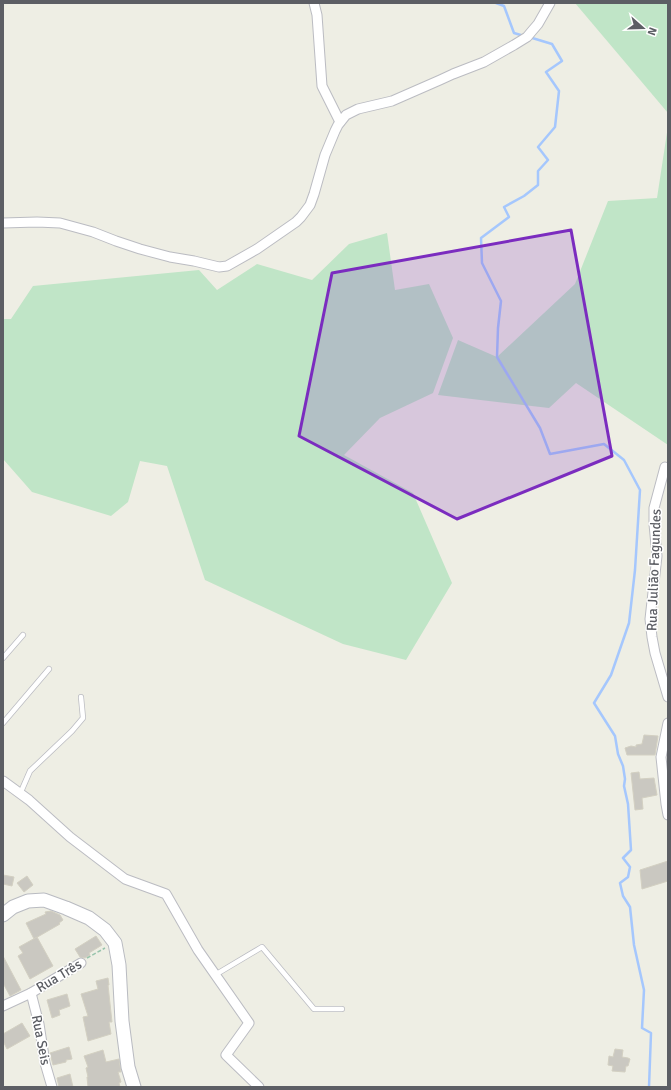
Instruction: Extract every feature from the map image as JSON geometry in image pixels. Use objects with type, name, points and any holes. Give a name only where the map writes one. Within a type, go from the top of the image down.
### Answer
[{"type":"main road","points":[[3,915],[13,907],[28,900],[44,900],[89,918],[105,930],[115,943],[119,965],[122,1021],[128,1067],[134,1087]]},
{"type":"street","points":[[314,3],[317,14],[322,86],[340,122]]},
{"type":"street","points":[[3,223],[60,223],[93,232],[140,249],[223,268],[257,249],[301,217],[310,205],[325,155],[335,131],[346,115],[358,109],[392,101],[484,62],[527,37],[538,24],[550,3]]},
{"type":"street","name":"Rua Julião Fagundes","points":[[666,467],[654,508],[657,556],[650,619],[655,653],[668,697]]},
{"type":"street","points":[[668,723],[661,757],[668,815]]},
{"type":"street","points":[[3,781],[70,837],[124,878],[166,894],[198,950],[250,1023],[226,1054],[259,1087]]},
{"type":"street","name":"Rua Três","points":[[3,1006],[31,993],[81,963]]},
{"type":"street","name":"Rua Seis","points":[[31,993],[52,1087]]},
{"type":"lane","points":[[3,658],[23,635]]},
{"type":"lane","points":[[3,723],[49,669]]},
{"type":"lane","points":[[20,794],[30,771],[72,731],[82,718],[81,698]]},
{"type":"lane","points":[[215,975],[262,947],[314,1009],[342,1009]]},
{"type":"path","name":"Rua Três","points":[[81,963],[115,943]]},
{"type":"highlighted area","points":[[571,230],[612,456],[457,519],[299,436],[332,273]]},
{"type":"green space","points":[[575,3],[668,3],[668,113]]},
{"type":"green space","points":[[668,126],[668,445],[576,383],[549,408],[438,395],[458,340],[497,357],[575,284],[608,201],[657,198]]},
{"type":"green space","points":[[387,233],[395,290],[429,284],[453,338],[433,393],[380,418],[344,455],[413,493],[452,583],[406,660],[343,644],[205,580],[167,466],[140,461],[128,502],[111,516],[32,492],[3,459],[3,319],[11,319],[33,286],[199,270],[217,290],[257,264],[312,280],[349,244]]},
{"type":"building","points":[[644,735],[658,736],[655,755],[627,755],[625,748],[631,746],[636,747],[636,745],[642,744]]},
{"type":"building","points":[[639,772],[640,779],[654,778],[657,795],[642,798],[643,809],[635,810],[631,773]]},
{"type":"building","points":[[668,861],[668,881],[642,889],[640,870]]},
{"type":"building","points":[[3,875],[14,877],[12,886],[3,884]]},
{"type":"building","points":[[27,876],[33,885],[24,892],[17,883]]},
{"type":"building","points":[[51,911],[60,915],[63,920],[59,923],[60,924],[34,939],[26,923],[46,914],[45,912]]},
{"type":"building","points":[[96,936],[102,945],[89,953],[90,955],[85,958],[80,957],[75,949]]},
{"type":"building","points":[[37,937],[53,966],[30,979],[18,956],[23,953],[19,947]]},
{"type":"building","points":[[3,956],[21,990],[10,996],[3,983]]},
{"type":"building","points":[[108,978],[112,1022],[109,1022],[111,1034],[88,1041],[83,1017],[88,1016],[81,994],[98,989],[96,981]]},
{"type":"building","points":[[67,994],[70,1006],[59,1010],[60,1015],[52,1018],[47,1000]]},
{"type":"building","points":[[22,1023],[30,1036],[7,1049],[3,1041],[3,1034]]},
{"type":"building","points":[[69,1047],[72,1059],[53,1065],[50,1053]]},
{"type":"building","points":[[615,1049],[623,1050],[622,1057],[630,1059],[628,1066],[626,1066],[625,1072],[612,1071],[613,1066],[608,1065],[609,1056],[613,1057]]},
{"type":"building","points":[[103,1050],[106,1062],[119,1059],[121,1072],[118,1072],[121,1082],[119,1083],[120,1087],[88,1087],[86,1068],[88,1067],[84,1056]]},
{"type":"building","points":[[70,1074],[73,1087],[59,1087],[57,1078]]},
{"type":"waterway","points":[[496,3],[504,6],[514,33],[524,36]]},
{"type":"waterway","points":[[529,37],[552,44],[562,61],[546,72],[559,91],[555,127],[538,147],[548,160],[538,171],[538,185],[524,196],[504,207],[509,217],[481,238],[482,263],[501,301],[497,357],[540,428],[550,454],[604,444],[624,460],[640,490],[635,570],[629,623],[611,675],[594,703],[615,736],[625,779],[624,786],[628,804],[631,850],[623,858],[630,867],[628,877],[620,883],[623,896],[630,907],[634,945],[644,990],[642,1028],[651,1033],[649,1087]]}]
